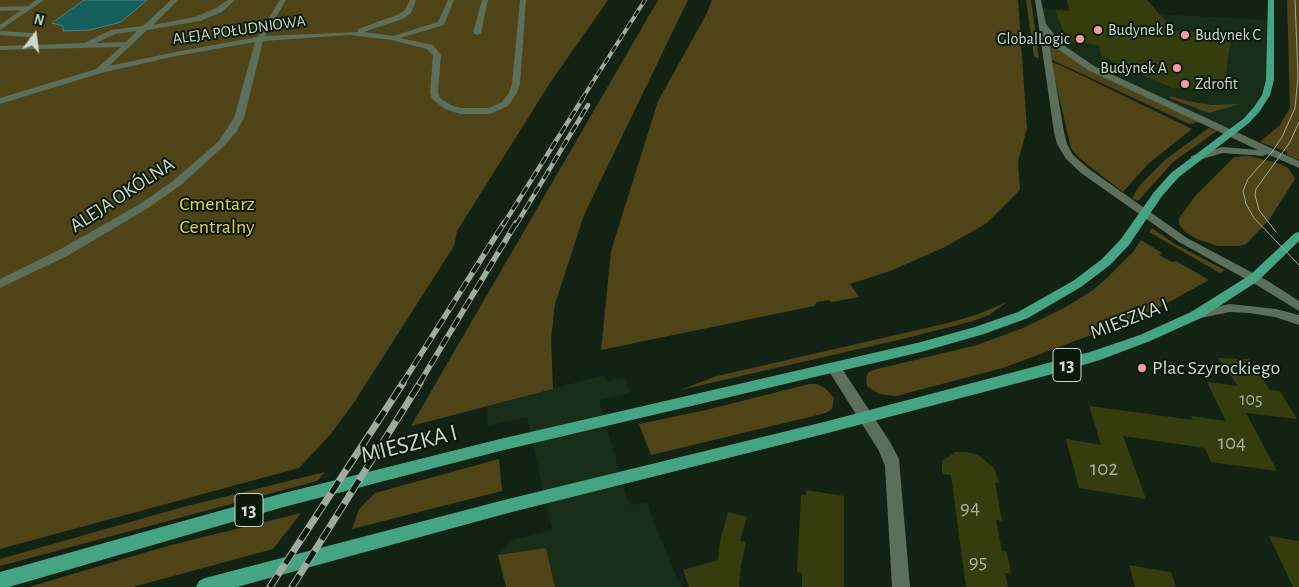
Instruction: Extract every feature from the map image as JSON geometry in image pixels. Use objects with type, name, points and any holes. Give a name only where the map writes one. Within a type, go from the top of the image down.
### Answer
[{"type":"main road","name":"13","points":[[1144,214],[1166,185],[1193,159],[1255,113],[1268,90],[1270,80],[1271,0]]},
{"type":"main road","name":"MIESZKA I","points":[[0,581],[271,504],[500,445],[960,337],[1002,323],[1041,306],[1077,284],[1106,262],[1125,242],[1144,214]]},
{"type":"main road","name":"13","points":[[1254,278],[1299,235]]},
{"type":"main road","name":"MIESZKA I","points":[[205,587],[508,506],[866,417],[1069,364],[1145,338],[1196,315],[1254,278]]},
{"type":"street","points":[[0,28],[41,0]]},
{"type":"street","points":[[99,71],[175,0]]},
{"type":"street","points":[[86,45],[109,33],[174,24],[202,17],[223,8],[232,0]]},
{"type":"street","name":"ALEJA OKÓLNA","points":[[0,284],[63,253],[144,206],[177,183],[222,143],[236,123],[260,39],[283,0]]},
{"type":"street","points":[[349,33],[396,19],[408,11],[413,0]]},
{"type":"street","points":[[392,38],[441,23],[450,0]]},
{"type":"street","points":[[477,32],[485,0]]},
{"type":"street","name":"ALEJA POŁUDNIOWA","points":[[0,102],[29,91],[99,71],[176,54],[260,39],[349,33],[392,38],[426,45],[436,52],[434,93],[436,99],[443,104],[468,112],[495,110],[508,100],[516,84],[523,0]]},
{"type":"street","points":[[1038,0],[1059,132],[1066,152],[1085,172],[1183,240],[1254,278],[1299,307]]},
{"type":"street","points":[[0,9],[29,8]]},
{"type":"street","points":[[1042,24],[1059,46],[1081,62],[1299,165]]},
{"type":"street","points":[[0,33],[30,35],[34,40],[29,47]]},
{"type":"street","points":[[0,48],[128,44]]},
{"type":"street","points":[[0,92],[29,91]]},
{"type":"street","points":[[1193,159],[1215,152],[1232,150],[1280,156]]},
{"type":"street","points":[[1196,315],[1230,308],[1276,313],[1299,320]]},
{"type":"street","points":[[834,368],[885,446],[893,466],[901,587]]},
{"type":"shaded area","points":[[1042,8],[1268,20],[1268,73],[1257,102],[1245,116],[1227,130],[1068,53],[1045,24]]},
{"type":"shaded area","points":[[604,375],[607,382],[625,377],[630,393],[599,400],[629,505],[648,503],[650,513],[681,587],[555,587],[546,548],[498,555],[513,540],[552,530],[527,417],[487,426],[486,407]]},
{"type":"green space","name":"Cmentarz Centralny","points":[[0,0],[608,0],[550,83],[457,231],[454,246],[353,404],[330,435],[299,468],[0,549]]},
{"type":"green space","points":[[658,0],[688,0],[584,215],[555,304],[551,339],[553,389],[411,426]]},
{"type":"green space","points":[[712,0],[1018,0],[1027,128],[1018,162],[1020,190],[987,223],[945,247],[890,271],[850,284],[859,297],[832,302],[829,300],[817,302],[814,306],[601,350],[611,251],[658,101],[706,15]]},
{"type":"green space","points":[[1026,0],[1031,0],[1039,58],[1034,57]]},
{"type":"green space","points":[[1287,0],[1299,0],[1299,160],[1287,155],[1287,152],[1260,142],[1280,125],[1290,108]]},
{"type":"green space","points":[[1049,43],[1054,44],[1064,53],[1200,122],[1190,124],[1185,122],[1050,59]]},
{"type":"green space","points":[[1051,62],[1192,129],[1148,164],[1123,192],[1078,157],[1071,148]]},
{"type":"green space","points":[[1171,96],[1211,105],[1240,104],[1209,113],[1169,98]]},
{"type":"green space","points":[[1209,128],[1217,131],[1173,162],[1138,201],[1132,198],[1140,185],[1166,159]]},
{"type":"green space","points":[[1249,156],[1281,164],[1289,169],[1295,179],[1269,220],[1246,244],[1240,246],[1218,246],[1197,239],[1185,232],[1179,224],[1179,218],[1197,194],[1232,159]]},
{"type":"green space","points":[[1152,228],[1175,244],[1225,270],[1220,273],[1149,232]]},
{"type":"green space","points":[[1141,240],[1162,253],[1159,255],[1172,262],[1176,261],[1209,280],[1160,307],[1131,320],[1003,368],[896,396],[879,394],[867,386],[866,378],[868,373],[873,370],[977,345],[1023,328],[1064,308],[1093,290],[1107,278],[1133,252]]},
{"type":"green space","points":[[1007,302],[989,315],[973,321],[680,390],[717,376],[948,323],[976,315]]},
{"type":"green space","points":[[809,384],[817,384],[825,388],[834,398],[832,409],[826,413],[651,455],[639,424],[706,410]]},
{"type":"green space","points":[[499,459],[502,491],[352,529],[359,509],[375,493]]},
{"type":"green space","points":[[325,472],[317,481],[0,566],[0,559],[183,507]]},
{"type":"green space","points":[[301,513],[273,549],[133,587],[29,587],[167,546]]},
{"type":"green space","points":[[546,548],[555,587],[506,587],[498,555]]},
{"type":"water","points":[[84,0],[147,0],[121,22],[90,30],[63,31],[63,26],[52,23]]},
{"type":"building","points":[[1067,0],[1147,0],[1175,31],[1231,37],[1224,88],[1213,90],[1172,88],[1101,56],[1099,45],[1068,42],[1055,10],[1069,11]]},
{"type":"building","points":[[1218,358],[1249,359],[1270,390],[1280,391],[1297,419],[1246,413],[1277,471],[1211,462],[1205,448],[1123,436],[1146,499],[1079,488],[1066,439],[1101,445],[1089,406],[1193,420],[1191,416],[1226,421],[1207,382],[1238,386]]},
{"type":"building","points":[[956,452],[978,455],[994,468],[999,483],[995,482],[1002,521],[996,520],[1002,551],[1007,552],[1011,574],[1005,573],[1008,587],[966,587],[951,475],[942,474],[942,461]]},
{"type":"building","points":[[806,490],[844,496],[844,587],[802,587],[802,573],[797,572],[801,495],[806,495]]},
{"type":"building","points":[[728,512],[747,517],[740,541],[746,542],[739,587],[689,587],[683,570],[718,560],[720,541]]},
{"type":"building","points":[[1269,536],[1299,541],[1299,587],[1293,587]]},
{"type":"building","points":[[1129,565],[1171,572],[1176,587],[1135,587]]},
{"type":"tram line","points":[[1295,0],[1298,77],[1295,108],[1282,137],[1272,152],[1248,179],[1243,191],[1246,204],[1254,218],[1299,265]]},
{"type":"tram line","points":[[1276,232],[1259,210],[1255,195],[1256,189],[1290,142],[1299,122]]},
{"type":"railway","points":[[582,99],[645,0]]},
{"type":"railway","points":[[503,225],[583,98]]},
{"type":"railway","points":[[516,225],[588,105]]},
{"type":"railway","points":[[402,384],[504,223]]},
{"type":"railway","points":[[419,384],[516,223]]},
{"type":"railway","points":[[270,587],[403,383]]},
{"type":"railway","points":[[292,587],[420,383]]},
{"type":"place","name":"Budynek B","points":[[1098,30]]},
{"type":"place","name":"Budynek C","points":[[1185,35]]},
{"type":"place","name":"GlobalLogic","points":[[1080,39]]},
{"type":"place","name":"Budynek A","points":[[1177,68]]},
{"type":"place","name":"Zdrofit","points":[[1185,84]]},
{"type":"place","name":"Plac Szyrockiego","points":[[1142,368]]}]
